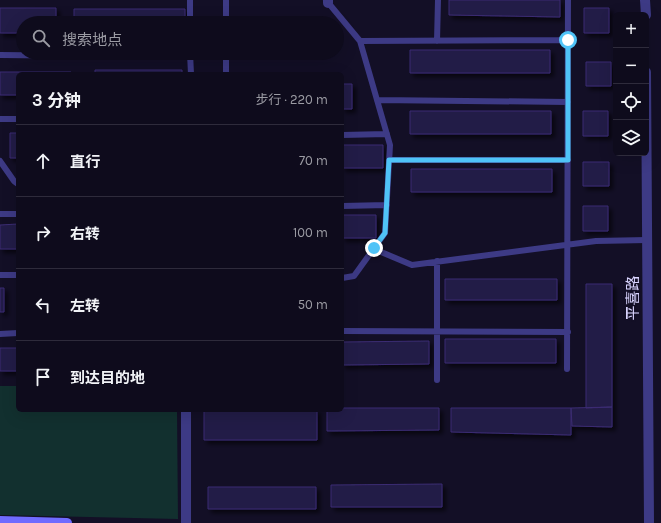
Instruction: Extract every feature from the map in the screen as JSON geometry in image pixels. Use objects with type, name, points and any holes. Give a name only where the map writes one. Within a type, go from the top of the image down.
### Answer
[{"type":"main road","points":[[0,522],[67,523]]},
{"type":"street","points":[[646,0],[646,12]]},
{"type":"street","name":"平喜路","points":[[646,84],[649,523]]},
{"type":"street","points":[[186,412],[186,523]]},
{"type":"lane","points":[[190,0],[190,16]]},
{"type":"lane","points":[[226,0],[226,16]]},
{"type":"lane","points":[[437,40],[438,0]]},
{"type":"lane","points":[[567,370],[568,0]]},
{"type":"lane","points":[[328,1],[340,16]]},
{"type":"lane","points":[[344,21],[360,41],[390,145],[385,233],[354,276],[344,278]]},
{"type":"lane","points":[[360,41],[568,40]]},
{"type":"lane","points":[[0,55],[16,55]]},
{"type":"lane","points":[[190,60],[190,72]]},
{"type":"lane","points":[[226,60],[226,72]]},
{"type":"lane","points":[[377,100],[568,102]]},
{"type":"lane","points":[[0,119],[16,119]]},
{"type":"lane","points":[[344,134],[387,134]]},
{"type":"lane","points":[[0,160],[16,181]]},
{"type":"lane","points":[[389,160],[568,160]]},
{"type":"lane","points":[[344,206],[387,205]]},
{"type":"lane","points":[[0,214],[16,214]]},
{"type":"lane","points":[[374,248],[412,265],[596,241],[647,240]]},
{"type":"lane","points":[[437,261],[437,380]]},
{"type":"lane","points":[[0,275],[16,275]]},
{"type":"lane","points":[[344,331],[568,332]]},
{"type":"lane","points":[[0,334],[16,333]]},
{"type":"green space","points":[[0,386],[16,386],[16,412],[177,412],[178,519],[0,515]]},
{"type":"building","points":[[449,0],[560,0],[560,17],[449,15]]},
{"type":"building","points":[[0,8],[56,8],[56,16],[16,16],[16,33],[0,33]]},
{"type":"building","points":[[584,8],[609,8],[609,33],[584,33]]},
{"type":"building","points":[[74,9],[185,9],[185,16],[74,16]]},
{"type":"building","points":[[410,50],[550,50],[550,73],[410,73]]},
{"type":"building","points":[[586,62],[611,62],[611,86],[586,86]]},
{"type":"building","points":[[95,70],[182,70],[182,72],[95,72]]},
{"type":"building","points":[[0,72],[16,72],[16,95],[0,95]]},
{"type":"building","points":[[344,84],[352,84],[352,109],[344,109]]},
{"type":"building","points":[[410,111],[551,111],[551,134],[410,134]]},
{"type":"building","points":[[583,111],[608,111],[608,136],[583,136]]},
{"type":"building","points":[[10,133],[16,133],[16,158],[10,158]]},
{"type":"building","points":[[344,145],[383,145],[383,168],[344,168]]},
{"type":"building","points":[[583,162],[609,162],[609,186],[583,186]]},
{"type":"building","points":[[411,169],[552,169],[552,192],[411,192]]},
{"type":"building","points":[[583,206],[608,206],[608,231],[583,231]]},
{"type":"building","points":[[344,215],[376,215],[376,238],[344,238]]},
{"type":"building","points":[[16,224],[16,249],[0,249],[0,225]]},
{"type":"building","points":[[445,279],[557,279],[557,300],[445,300]]},
{"type":"building","points":[[586,284],[612,284],[612,407],[586,408]]},
{"type":"building","points":[[0,288],[4,288],[4,312],[0,312]]},
{"type":"building","points":[[445,339],[556,339],[556,363],[445,363]]},
{"type":"building","points":[[429,341],[429,364],[344,365],[344,342]]},
{"type":"building","points":[[0,348],[16,348],[16,371],[0,371]]},
{"type":"building","points":[[612,407],[612,427],[572,426],[571,408]]},
{"type":"building","points":[[344,408],[439,408],[439,430],[327,431],[327,412],[344,412]]},
{"type":"building","points":[[451,408],[571,408],[571,435],[451,432]]},
{"type":"building","points":[[204,412],[317,412],[317,440],[204,440]]},
{"type":"building","points":[[442,484],[442,507],[331,507],[331,485]]},
{"type":"building","points":[[208,487],[316,487],[316,509],[208,509]]},
{"type":"route","points":[[374,248],[385,233],[389,160],[568,160],[568,40]]}]
